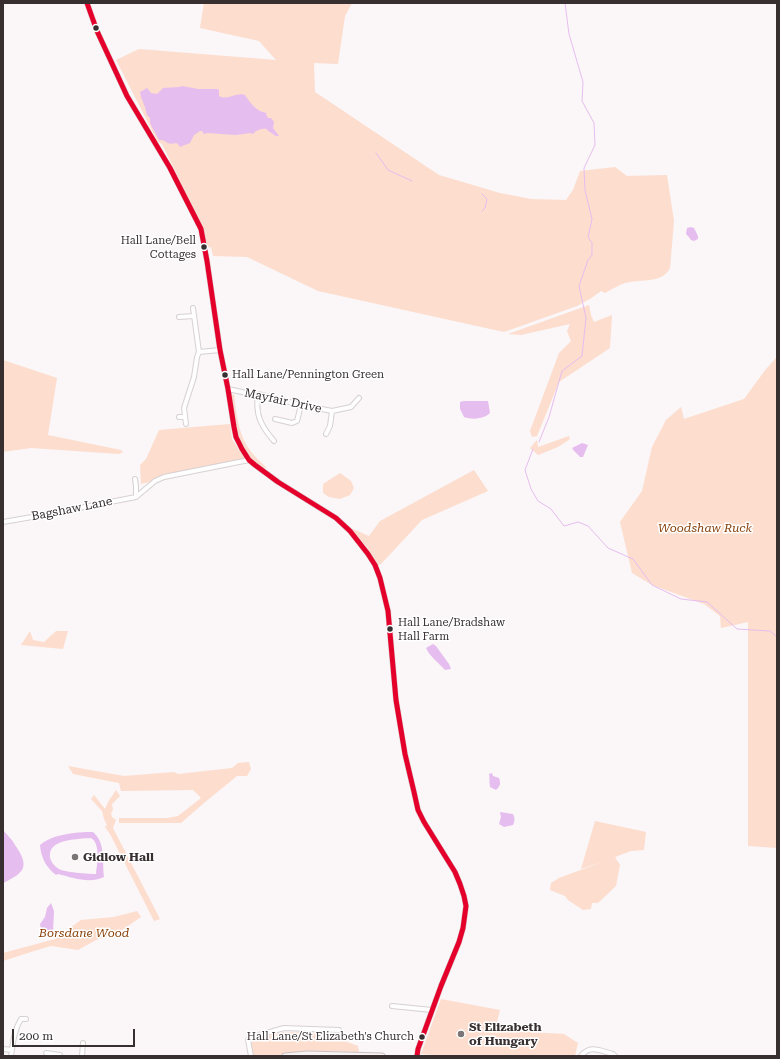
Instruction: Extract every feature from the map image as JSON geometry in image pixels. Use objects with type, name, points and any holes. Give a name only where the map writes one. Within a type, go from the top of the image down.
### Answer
[{"type":"main road","points":[[285,1056],[382,1056]]},
{"type":"street","points":[[87,3],[97,31],[127,96],[170,168],[200,229],[207,261],[220,350],[236,437],[242,449],[249,460],[278,482],[336,518],[350,531],[368,554],[375,565],[380,578],[388,611],[397,708],[405,754],[418,810],[455,872],[466,906],[463,928],[459,942],[432,1010],[418,1049],[417,1056]]},
{"type":"street","points":[[186,424],[184,408],[194,377],[199,352],[193,308]]},
{"type":"street","points":[[179,317],[194,316]]},
{"type":"street","points":[[199,352],[220,350]]},
{"type":"street","name":"Mayfair Drive","points":[[228,389],[258,394],[332,411],[351,407],[359,398]]},
{"type":"street","points":[[258,394],[258,417],[265,430],[274,441]]},
{"type":"street","points":[[275,419],[292,422],[297,421],[301,405]]},
{"type":"street","points":[[326,434],[330,426],[332,411]]},
{"type":"street","points":[[179,417],[185,417]]},
{"type":"street","points":[[137,495],[155,481],[164,477],[249,460]]},
{"type":"street","points":[[135,479],[137,495]]},
{"type":"street","name":"Bagshaw Lane","points":[[3,522],[137,495]]},
{"type":"street","points":[[392,1006],[432,1010]]},
{"type":"street","points":[[11,1056],[16,1028],[21,1016],[26,1019]]},
{"type":"street","points":[[251,1056],[248,1040],[252,1037],[284,1028],[340,1030]]},
{"type":"street","points":[[82,1056],[83,1043]]},
{"type":"street","points":[[3,1049],[12,1050]]},
{"type":"street","points":[[581,1056],[586,1051],[593,1049],[613,1054],[615,1056]]},
{"type":"street","points":[[48,1054],[60,1055]]},
{"type":"green space","points":[[204,3],[352,3],[345,16],[338,64],[314,63],[315,92],[439,175],[500,193],[531,199],[566,200],[573,190],[580,171],[615,167],[627,176],[667,175],[674,221],[670,268],[663,276],[653,280],[627,283],[617,286],[605,293],[601,291],[577,306],[504,332],[318,291],[247,257],[213,256],[211,247],[207,248],[204,231],[200,222],[162,144],[158,142],[116,60],[139,49],[276,60],[259,41],[200,28]]},
{"type":"green space","points":[[589,305],[594,322],[612,315],[610,348],[559,382],[537,436],[532,437],[530,431],[559,353],[571,341],[567,331],[570,324],[521,335],[508,334]]},
{"type":"green space","name":"Woodshaw Ruck","points":[[777,357],[777,848],[748,846],[748,622],[721,628],[720,616],[704,604],[652,585],[632,573],[620,522],[642,491],[652,447],[666,420],[681,407],[684,419],[744,399],[766,369]]},
{"type":"green space","points":[[3,360],[57,378],[48,435],[121,450],[123,452],[119,454],[31,448],[3,452]]},
{"type":"green space","points":[[234,394],[241,434],[249,449],[266,467],[264,470],[245,451],[239,437],[231,398]]},
{"type":"green space","points":[[230,424],[232,439],[245,459],[163,476],[141,484],[140,465],[146,459],[159,430]]},
{"type":"green space","points":[[569,436],[570,439],[558,447],[538,455],[530,448],[537,440],[538,447]]},
{"type":"green space","points":[[474,470],[488,491],[422,520],[381,564],[377,566],[367,547],[351,530],[353,529],[369,536],[380,521]]},
{"type":"green space","points":[[340,473],[351,481],[354,488],[350,495],[340,499],[329,497],[323,493],[323,484]]},
{"type":"green space","points":[[30,631],[33,640],[44,642],[56,631],[68,631],[63,649],[21,645]]},
{"type":"green space","points":[[249,762],[251,769],[247,776],[237,776],[181,823],[119,823],[119,818],[168,818],[178,816],[201,798],[193,790],[121,791],[119,783],[73,774],[68,766],[124,776],[174,772],[178,774],[232,768],[238,763]]},
{"type":"green space","points":[[116,790],[120,796],[112,804],[112,817],[116,820],[113,828],[160,919],[154,921],[105,827],[107,825],[102,811],[91,799],[94,795],[105,809]]},
{"type":"green space","points":[[595,821],[646,832],[644,850],[631,851],[615,857],[620,865],[616,886],[598,903],[592,903],[591,909],[583,910],[568,900],[565,896],[550,890],[551,883],[559,878],[605,861],[581,869]]},
{"type":"green space","name":"Borsdane Wood","points":[[137,911],[141,917],[119,932],[96,940],[78,950],[51,946],[3,961],[3,953],[55,939],[81,920],[114,917]]},
{"type":"green space","points":[[441,999],[500,1010],[495,1030],[564,1034],[578,1043],[575,1056],[445,1056],[421,1054]]},
{"type":"green space","points":[[283,1032],[335,1033],[339,1039],[358,1046],[359,1052],[325,1051],[292,1053],[274,1056],[254,1056],[251,1045],[252,1041]]},
{"type":"shaded area","points":[[182,86],[198,89],[217,89],[219,90],[219,96],[226,98],[242,94],[245,95],[257,109],[267,113],[268,118],[271,118],[274,122],[273,128],[279,136],[276,136],[267,129],[257,130],[253,134],[236,135],[204,134],[200,131],[194,135],[190,143],[181,147],[176,143],[171,144],[163,140],[159,140],[150,123],[150,118],[147,115],[140,92],[147,88],[151,93],[157,94],[163,88]]},
{"type":"shaded area","points":[[687,228],[694,228],[698,236],[698,239],[694,241],[691,240],[686,234]]},
{"type":"shaded area","points":[[488,401],[490,413],[485,417],[464,417],[460,409],[460,402]]},
{"type":"shaded area","points":[[582,443],[588,445],[583,457],[580,457],[572,448]]},
{"type":"shaded area","points":[[433,644],[449,664],[451,669],[445,670],[430,654],[426,648]]},
{"type":"shaded area","points":[[492,773],[493,776],[499,778],[500,780],[500,785],[496,790],[490,787],[489,774]]},
{"type":"shaded area","points":[[500,812],[513,814],[513,825],[504,827],[499,824],[501,817]]},
{"type":"shaded area","points":[[3,830],[20,852],[24,864],[23,868],[16,876],[3,883]]},
{"type":"shaded area","points":[[93,832],[97,836],[102,847],[104,877],[93,880],[76,879],[58,874],[56,875],[49,869],[42,854],[40,845],[51,838],[58,836],[72,833]],"holes":[[[91,838],[94,841],[98,854],[96,874],[76,873],[61,870],[51,861],[50,854],[55,845],[66,841]]]},
{"type":"shaded area","points":[[51,903],[54,911],[53,932],[47,935],[42,935],[40,924],[45,917],[47,908]]},
{"type":"waterway","points":[[539,442],[549,417],[562,371],[582,356],[586,318],[579,286],[588,260],[592,255],[592,243],[588,237],[592,219],[585,190],[584,168],[595,145],[594,123],[582,101],[583,82],[569,34],[565,3]]},
{"type":"waterway","points":[[376,153],[388,170],[412,181]]},
{"type":"waterway","points":[[482,194],[487,199],[485,208],[482,211]]},
{"type":"waterway","points":[[533,449],[525,470],[531,489],[538,501],[551,509],[564,526],[578,522],[588,526],[608,548],[633,559],[652,585],[681,599],[707,602],[737,629],[770,631],[777,637]]},
{"type":"transit line","points":[[87,3],[97,31],[127,96],[170,168],[201,229],[234,427],[236,437],[242,449],[249,460],[255,465],[278,482],[336,518],[350,531],[368,554],[375,565],[380,578],[388,611],[396,700],[405,754],[418,810],[455,872],[466,906],[463,928],[459,942],[441,986],[418,1049],[417,1056]]},
{"type":"place","name":"Hall Lane/Bell Cottages","points":[[204,247]]},
{"type":"place","name":"Hall Lane/Pennington Green","points":[[225,375]]},
{"type":"place","name":"Hall Lane/Bradshaw Hall Farm","points":[[390,629]]},
{"type":"place","name":"Gidlow Hall","points":[[75,857]]},
{"type":"place","name":"St Elizabeth of Hungary","points":[[461,1034]]},
{"type":"place","name":"Hall Lane/St Elizabeth's Church","points":[[422,1037]]}]
